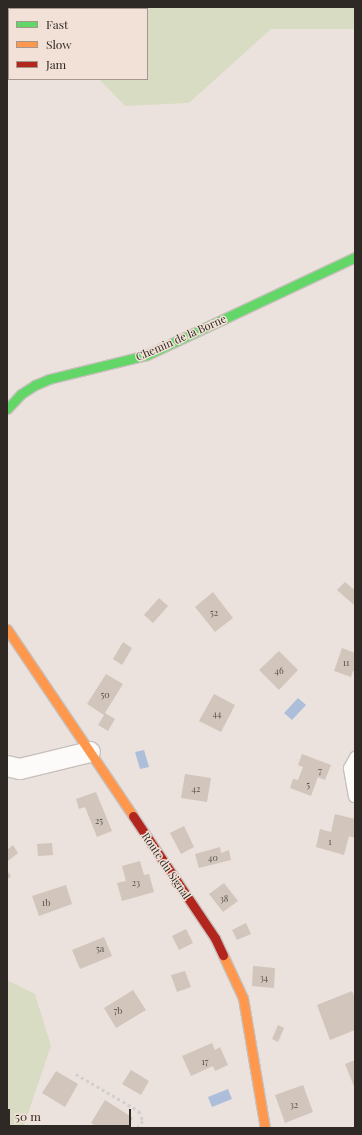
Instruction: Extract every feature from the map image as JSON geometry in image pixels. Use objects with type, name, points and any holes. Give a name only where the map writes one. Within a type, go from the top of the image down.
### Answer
[{"type":"street","name":"Chemin de la Borne","points":[[7,410],[21,394],[49,379],[147,355],[355,257]]},
{"type":"street","name":"Route du Signal","points":[[7,629],[215,938],[240,992],[265,1128]]},
{"type":"street","points":[[7,766],[20,769],[90,752]]},
{"type":"lane","points":[[354,797],[349,768],[355,757]]},
{"type":"path","points":[[76,1074],[139,1111],[143,1121],[138,1128]]},
{"type":"green space","points":[[30,7],[355,7],[355,29],[271,29],[189,103],[125,106],[100,80],[148,80],[148,8]]},
{"type":"green space","points":[[7,980],[35,994],[51,1046],[23,1128],[7,1128]]},
{"type":"water","points":[[298,698],[306,705],[292,720],[284,713]]},
{"type":"water","points":[[144,750],[149,767],[140,769],[135,752]]},
{"type":"water","points":[[228,1089],[232,1099],[212,1107],[208,1097]]},
{"type":"building","points":[[345,582],[353,589],[355,586],[355,606],[337,590]]},
{"type":"building","points":[[213,592],[233,618],[215,632],[195,607]]},
{"type":"building","points":[[159,598],[168,606],[153,623],[144,615]]},
{"type":"building","points":[[123,642],[132,648],[122,665],[113,659]]},
{"type":"building","points":[[342,648],[355,653],[355,671],[353,671],[351,677],[334,671]]},
{"type":"building","points":[[279,651],[298,670],[279,690],[259,670]]},
{"type":"building","points":[[106,674],[123,684],[105,713],[115,719],[108,731],[98,725],[104,715],[87,704]]},
{"type":"building","points":[[214,694],[235,705],[221,732],[199,721]]},
{"type":"building","points":[[302,754],[331,765],[325,780],[318,777],[311,796],[290,788],[293,779],[298,780],[303,767],[298,765]]},
{"type":"building","points":[[185,774],[211,778],[207,802],[181,798]]},
{"type":"building","points":[[96,792],[112,831],[97,837],[85,807],[79,809],[76,799]]},
{"type":"building","points":[[335,814],[355,819],[355,838],[349,836],[344,855],[316,847],[320,829],[331,832]]},
{"type":"building","points":[[184,826],[194,847],[181,854],[170,833]]},
{"type":"building","points":[[52,843],[53,855],[38,856],[37,844]]},
{"type":"building","points":[[13,845],[18,853],[8,861],[7,850]]},
{"type":"building","points":[[220,847],[221,853],[229,850],[231,860],[199,868],[195,854]]},
{"type":"building","points":[[140,861],[144,875],[149,874],[154,892],[122,901],[117,883],[126,881],[122,866]]},
{"type":"building","points":[[7,871],[11,876],[7,880]]},
{"type":"building","points":[[224,883],[238,901],[223,912],[209,894]]},
{"type":"building","points":[[66,885],[72,904],[39,916],[32,896]]},
{"type":"building","points":[[246,923],[251,934],[237,940],[232,930]]},
{"type":"building","points":[[186,929],[193,943],[179,950],[172,936]]},
{"type":"building","points":[[104,937],[112,956],[80,969],[72,950]]},
{"type":"building","points":[[253,966],[275,968],[274,988],[252,986]]},
{"type":"building","points":[[185,971],[191,987],[177,992],[171,975]]},
{"type":"building","points":[[133,990],[146,1010],[116,1028],[104,1008]]},
{"type":"building","points":[[352,991],[355,998],[355,1030],[330,1040],[317,1005]]},
{"type":"building","points":[[278,1025],[284,1028],[278,1042],[272,1039]]},
{"type":"building","points":[[212,1043],[215,1050],[220,1047],[228,1065],[215,1071],[213,1066],[191,1076],[182,1056]]},
{"type":"building","points":[[355,1060],[355,1089],[345,1064]]},
{"type":"building","points":[[131,1070],[149,1081],[141,1095],[122,1084]]},
{"type":"building","points":[[56,1071],[78,1084],[65,1107],[42,1093]]},
{"type":"building","points":[[303,1085],[313,1112],[285,1123],[275,1095]]},
{"type":"building","points":[[105,1100],[133,1118],[127,1128],[100,1128],[91,1123]]},
{"type":"traffic: fast","points":[[7,409],[21,394],[35,385],[49,379],[147,355],[355,257]]},
{"type":"traffic: slow","points":[[7,629],[133,816]]},
{"type":"traffic: slow","points":[[223,955],[243,998],[265,1128]]},
{"type":"traffic: jam","points":[[133,816],[215,938],[223,955]]}]
